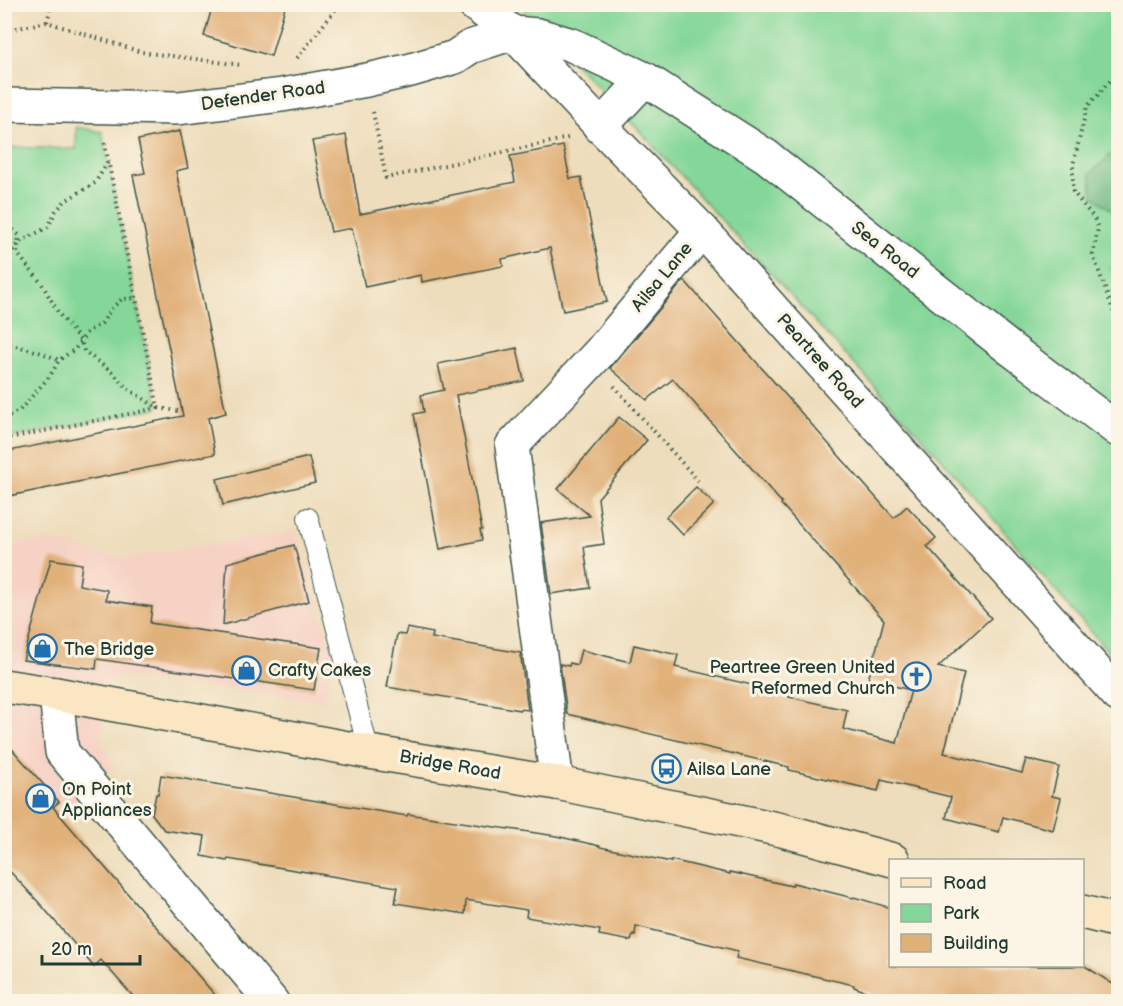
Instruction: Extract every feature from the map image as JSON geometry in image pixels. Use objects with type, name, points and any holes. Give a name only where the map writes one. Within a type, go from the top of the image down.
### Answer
[{"type":"street","points":[[474,4],[513,33]]},
{"type":"street","name":"Defender Road","points":[[4,105],[178,108],[296,93],[411,70],[455,57],[470,47],[513,33]]},
{"type":"street","name":"Sea Road","points":[[513,33],[538,35],[572,45],[645,79],[766,156],[1008,347],[1119,430]]},
{"type":"street","name":"Peartree Road","points":[[513,33],[602,129],[702,230],[1119,695]]},
{"type":"street","points":[[602,129],[645,79]]},
{"type":"street","name":"Ailsa Lane","points":[[557,783],[512,446],[592,361],[702,230]]},
{"type":"street","name":"Bridge Road","points":[[4,686],[369,752],[557,783],[782,830],[889,860]]},
{"type":"street","points":[[56,694],[62,752],[272,1002]]},
{"type":"street","points":[[1084,912],[1119,921]]},
{"type":"lane","points":[[308,518],[369,752]]},
{"type":"path","points":[[47,22],[52,4]]},
{"type":"path","points":[[296,93],[287,70],[340,4]]},
{"type":"path","points":[[4,31],[47,22],[141,52],[242,65]]},
{"type":"path","points":[[1119,72],[1087,107],[1073,165],[1073,192],[1094,218],[1098,228],[1093,255],[1119,324]]},
{"type":"path","points":[[367,80],[386,178],[602,129]]},
{"type":"path","points":[[97,106],[158,408]]},
{"type":"path","points":[[4,258],[9,256],[18,243],[48,227],[56,211],[65,201],[95,183],[108,161]]},
{"type":"path","points":[[4,222],[19,235],[17,253],[42,284],[59,314],[81,341],[84,351],[113,373],[128,389],[158,408]]},
{"type":"path","points":[[4,418],[19,411],[50,376],[59,360],[75,349],[87,332],[102,323],[111,309],[122,299],[135,298]]},
{"type":"path","points":[[4,344],[30,349],[59,360]]},
{"type":"path","points":[[592,361],[698,481]]},
{"type":"path","points":[[4,439],[158,408],[178,411]]},
{"type":"shaded area","points":[[296,530],[333,654],[327,702],[111,675],[101,741],[115,765],[5,872],[5,546],[47,539],[122,558]]},
{"type":"green space","points":[[519,5],[1118,5],[1118,262],[1110,269],[1118,278],[1118,663],[938,455],[645,137]]},
{"type":"green space","points":[[76,127],[102,132],[158,408],[5,439],[5,147],[76,149]]},
{"type":"green space","points":[[1110,155],[1118,156],[1118,215],[1093,196],[1090,174]]},
{"type":"building","points":[[213,4],[286,4],[271,56],[204,36]]},
{"type":"building","points":[[180,131],[188,168],[176,171],[226,413],[208,418],[215,454],[4,497],[4,452],[183,416],[133,175],[145,173],[138,140]]},
{"type":"building","points":[[346,135],[360,214],[515,182],[510,156],[563,146],[570,179],[581,177],[607,302],[563,311],[550,248],[502,259],[503,266],[422,282],[421,275],[365,287],[352,228],[331,232],[312,141]]},
{"type":"building","points":[[684,280],[894,518],[907,506],[936,538],[927,546],[991,618],[938,667],[964,673],[944,753],[1022,773],[1026,759],[1059,767],[1052,796],[1061,798],[1053,830],[1003,817],[999,832],[946,818],[951,797],[881,780],[878,791],[789,770],[789,767],[567,714],[560,664],[577,665],[581,650],[630,662],[634,645],[678,655],[675,667],[847,710],[843,729],[897,743],[911,690],[868,680],[884,620],[673,379],[647,400],[610,368]]},
{"type":"building","points":[[517,348],[524,381],[456,395],[482,540],[440,549],[414,414],[424,412],[421,395],[444,390],[438,364]]},
{"type":"building","points":[[619,417],[647,440],[598,498],[604,544],[584,547],[590,588],[551,594],[541,523],[590,516],[558,489]]},
{"type":"building","points":[[309,457],[315,483],[223,505],[217,479]]},
{"type":"building","points":[[696,487],[714,504],[683,535],[666,517]]},
{"type":"building","points":[[294,545],[309,601],[223,625],[227,563]]},
{"type":"building","points":[[51,559],[82,564],[79,585],[107,590],[106,600],[152,607],[150,623],[321,648],[314,690],[253,681],[244,682],[97,659],[96,669],[23,660]]},
{"type":"building","points":[[407,628],[433,633],[432,638],[521,653],[528,710],[387,687],[397,634],[405,635]]},
{"type":"building","points":[[4,740],[59,802],[53,807],[221,1002],[138,1002],[101,960],[94,967],[4,865]]},
{"type":"building","points":[[161,775],[407,816],[408,814],[556,836],[730,874],[730,872],[792,886],[793,883],[889,907],[889,967],[1085,966],[1119,988],[1119,1002],[894,1002],[854,987],[854,985],[736,958],[738,951],[636,926],[635,935],[633,934],[631,941],[599,935],[600,930],[526,917],[527,910],[466,900],[465,914],[395,903],[398,887],[202,856],[205,836],[164,830],[152,814],[156,794],[158,794]]},
{"type":"place","name":"The Bridge","points":[[43,649]]},
{"type":"place","name":"Crafty Cakes","points":[[247,670]]},
{"type":"place","name":"Peartree Green United Reformed Church","points":[[916,677]]},
{"type":"place","name":"Ailsa Lane","points":[[666,769]]},
{"type":"place","name":"On Point Appliances","points":[[41,799]]}]
